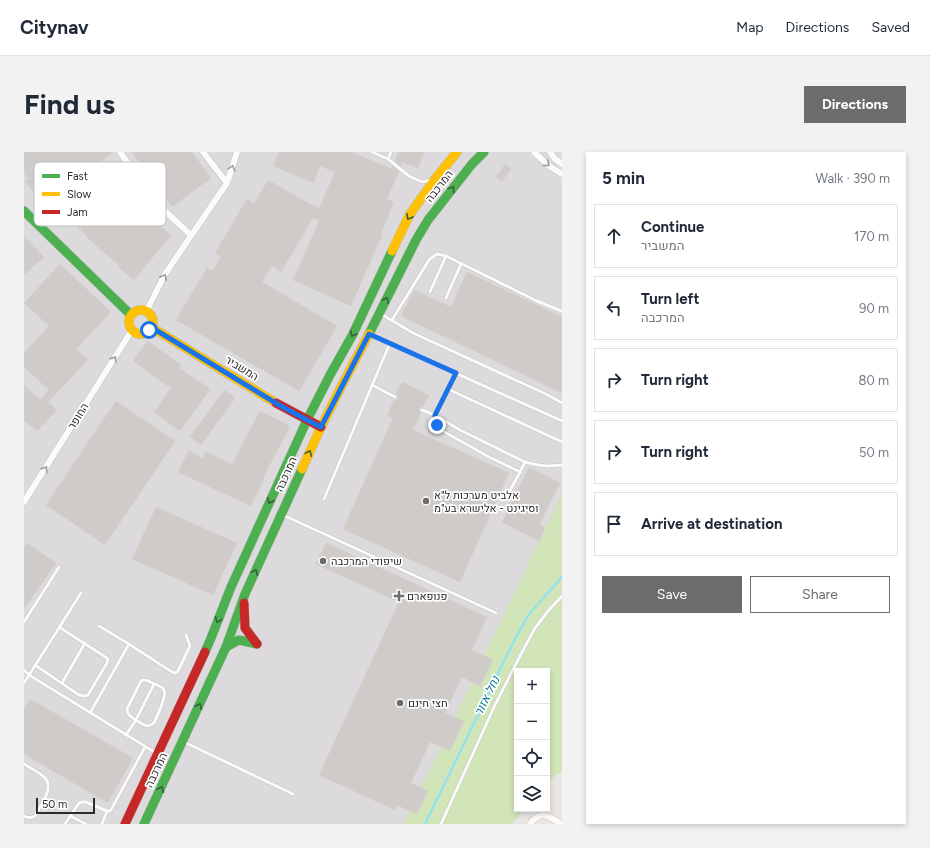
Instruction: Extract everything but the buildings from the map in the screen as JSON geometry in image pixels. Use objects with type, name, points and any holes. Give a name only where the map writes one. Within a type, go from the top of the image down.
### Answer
[{"type":"street","points":[[120,152],[127,162]]},
{"type":"street","points":[[203,152],[227,184]]},
{"type":"street","points":[[146,312],[165,274],[227,184],[237,152]]},
{"type":"street","name":"המרכבה","points":[[144,824],[226,647],[245,594],[321,427],[416,240],[428,220],[472,164],[484,152]]},
{"type":"street","points":[[534,152],[549,166],[562,174]]},
{"type":"street","points":[[550,152],[555,159],[562,164]]},
{"type":"street","name":"המרכבה","points":[[125,824],[211,638],[231,587],[307,420],[353,334],[410,214],[456,153]]},
{"type":"street","points":[[24,211],[34,221]]},
{"type":"street","points":[[166,212],[191,235]]},
{"type":"street","points":[[39,226],[131,316]]},
{"type":"street","points":[[138,311],[146,312],[152,320],[151,327],[146,333],[136,333],[130,327],[129,323],[131,316],[138,311]]},
{"type":"street","name":"המשביר","points":[[151,327],[279,405],[321,427]]},
{"type":"street","name":"החופר","points":[[24,502],[132,330]]},
{"type":"street","points":[[226,647],[239,640],[256,644],[245,628],[245,594]]},
{"type":"street","points":[[531,823],[538,817],[546,815],[560,824]]},
{"type":"lane","points":[[372,152],[388,159],[409,176],[422,182],[435,179]]},
{"type":"lane","points":[[388,159],[391,152]]},
{"type":"lane","points":[[392,320],[429,260],[437,254],[446,256],[537,301],[562,311]]},
{"type":"lane","points":[[430,292],[446,256]]},
{"type":"lane","points":[[446,298],[461,264]]},
{"type":"lane","points":[[380,313],[412,333],[562,402]]},
{"type":"lane","points":[[369,334],[562,421]]},
{"type":"lane","points":[[324,499],[390,343]]},
{"type":"lane","points":[[456,373],[435,415],[437,425],[441,430],[489,457],[520,472]]},
{"type":"lane","points":[[372,385],[395,397]]},
{"type":"lane","points":[[448,389],[562,442]]},
{"type":"lane","points":[[422,410],[435,415],[455,427],[525,462],[548,466],[562,465]]},
{"type":"lane","points":[[507,496],[525,462]]},
{"type":"lane","points":[[281,514],[496,613]]},
{"type":"lane","points":[[24,622],[59,567]]},
{"type":"lane","points":[[24,683],[81,593]]},
{"type":"lane","points":[[441,824],[495,705],[520,656],[535,628],[562,596]]},
{"type":"lane","points":[[99,626],[175,673],[178,671],[190,646],[186,635]]},
{"type":"lane","points":[[35,665],[79,695],[88,695],[108,660],[106,656],[59,627]]},
{"type":"lane","points":[[62,682],[85,643]]},
{"type":"lane","points":[[90,713],[129,644]]},
{"type":"lane","points":[[24,670],[29,675],[157,754]]},
{"type":"lane","points":[[145,679],[163,688],[165,693],[152,725],[145,726],[136,720],[128,715],[127,709],[140,683],[145,679]]},
{"type":"lane","points":[[126,735],[136,720],[154,684]]},
{"type":"lane","points":[[182,742],[293,794]]},
{"type":"lane","points":[[102,824],[107,811],[110,811],[112,808],[145,747]]},
{"type":"lane","points":[[24,764],[45,777],[48,783],[48,792],[35,816],[32,818],[27,818],[24,816]]},
{"type":"lane","points":[[65,824],[79,803],[82,802],[86,802],[107,811]]},
{"type":"lane","points":[[70,816],[86,824]]},
{"type":"shaded area","points":[[24,152],[562,152],[562,520],[408,824],[24,824]]},
{"type":"green space","points":[[562,493],[562,771],[550,780],[550,668],[514,668],[514,812],[522,812],[512,824],[404,824]]},
{"type":"waterway","name":"נחל אזור","points":[[425,824],[514,641],[529,614],[562,577]]},
{"type":"traffic: fast","points":[[369,334],[416,240],[428,220],[472,164],[484,152]]},
{"type":"traffic: fast","points":[[24,211],[34,221]]},
{"type":"traffic: fast","points":[[39,226],[131,315]]},
{"type":"traffic: fast","points":[[205,652],[231,587],[307,420],[353,334],[392,251]]},
{"type":"traffic: fast","points":[[144,824],[226,647],[245,594],[302,469]]},
{"type":"traffic: fast","points":[[226,647],[239,640],[257,644]]},
{"type":"traffic: slow","points":[[392,251],[410,214],[435,179],[457,152]]},
{"type":"traffic: slow","points":[[141,310],[149,314],[153,322],[149,330],[141,334],[133,330],[129,322],[133,314],[141,310]]},
{"type":"traffic: slow","points":[[151,327],[276,403]]},
{"type":"traffic: slow","points":[[302,469],[321,427],[369,334]]},
{"type":"traffic: jam","points":[[276,403],[321,427]]},
{"type":"traffic: jam","points":[[244,603],[245,628],[257,644]]},
{"type":"traffic: jam","points":[[125,824],[205,652]]},
{"type":"place","name":"אלביט מערכות ל\"א וסיגינט - אלישרא בע\"מ","points":[[426,501]]},
{"type":"place","name":"שיפודי המרכבה","points":[[323,561]]},
{"type":"place","name":"פנופארם","points":[[399,596]]},
{"type":"place","name":"חצי חינם","points":[[400,703]]},
{"type":"route","points":[[149,330],[151,327],[279,405],[321,427],[369,334],[456,373],[435,415],[437,425]]}]
